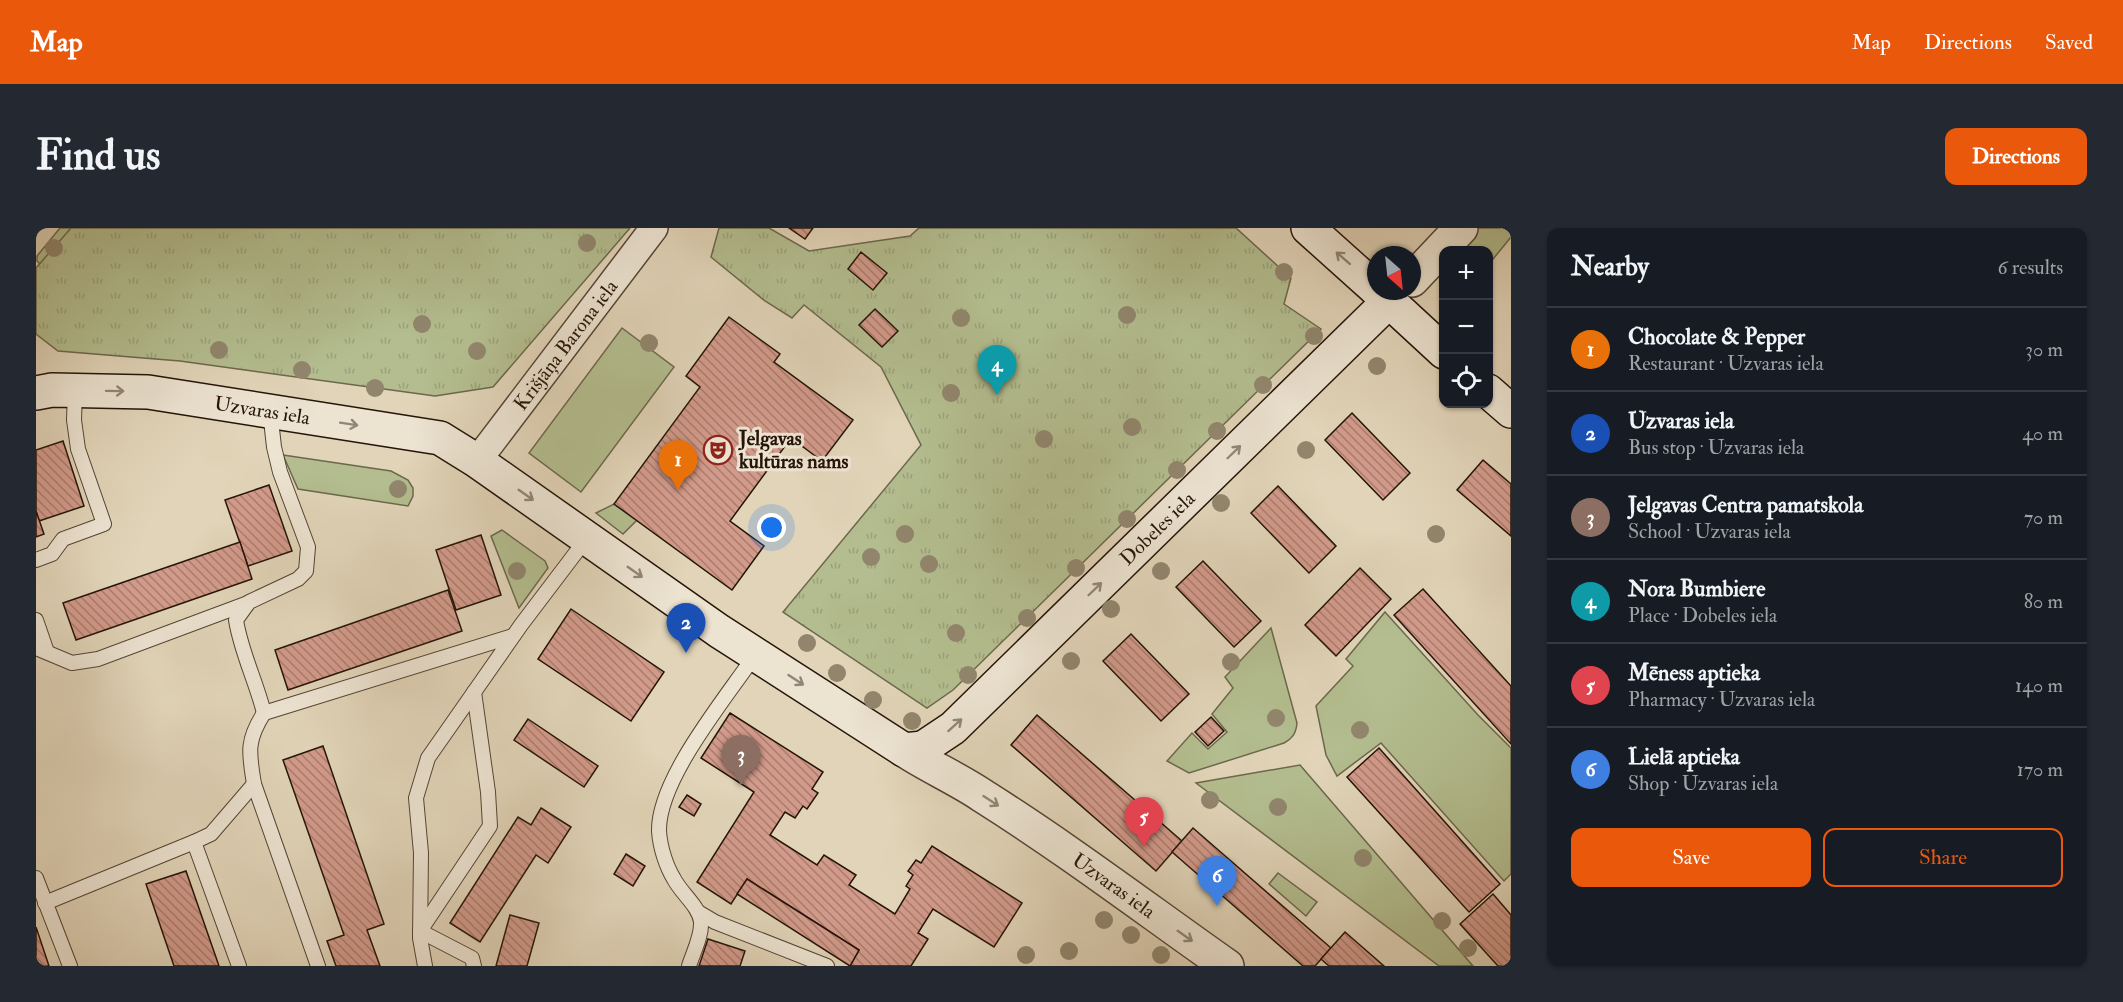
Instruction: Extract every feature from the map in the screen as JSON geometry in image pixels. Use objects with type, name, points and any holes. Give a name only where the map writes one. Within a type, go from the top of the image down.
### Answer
[{"type":"main road","points":[[1308,228],[1367,277]]},
{"type":"main road","points":[[1421,270],[1461,228]]},
{"type":"main road","name":"Dobeles iela","points":[[904,750],[923,748],[952,728],[1379,300]]},
{"type":"main road","points":[[1393,300],[1439,348]]},
{"type":"main road","name":"Uzvaras iela","points":[[36,393],[52,390],[148,392],[440,438],[477,461],[755,655],[930,767],[981,794],[1043,835],[1227,966]]},
{"type":"main road","points":[[1493,395],[1511,411]]},
{"type":"street","name":"Krišjāņa Barona iela","points":[[477,461],[654,228]]},
{"type":"lane","points":[[36,560],[52,554],[63,539],[104,524],[78,449],[74,420],[75,390]]},
{"type":"lane","points":[[36,621],[41,650],[72,663],[98,659],[249,602],[298,579],[306,571],[308,547],[279,472],[270,411]]},
{"type":"lane","points":[[425,966],[420,931],[421,853],[416,798],[429,758],[513,636],[587,538]]},
{"type":"lane","points":[[249,602],[236,620],[239,638],[258,687],[264,713]]},
{"type":"lane","points":[[318,966],[254,784],[249,758],[252,731],[264,713],[513,636]]},
{"type":"lane","points":[[689,966],[701,921],[698,912],[674,879],[663,854],[659,831],[663,804],[690,751],[755,655]]},
{"type":"lane","points":[[420,931],[490,826],[488,792],[474,692]]},
{"type":"lane","points":[[45,903],[211,834],[254,784]]},
{"type":"lane","points":[[194,842],[239,966]]},
{"type":"lane","points":[[36,878],[70,966]]},
{"type":"lane","points":[[698,912],[715,922],[827,966]]},
{"type":"lane","points":[[420,931],[472,958],[474,966]]},
{"type":"green space","points":[[60,228],[81,228],[42,266],[37,261],[37,256]]},
{"type":"green space","points":[[71,228],[630,228],[493,387],[435,396],[180,361],[58,351],[36,334],[36,268]]},
{"type":"green space","points":[[719,228],[769,228],[809,251],[910,236],[919,228],[1236,228],[1291,278],[1284,304],[1321,329],[953,690],[927,708],[783,612],[921,445],[881,367],[804,305],[792,318],[765,301],[711,257]]},
{"type":"green space","points":[[1477,228],[1511,228],[1511,237],[1493,259],[1493,246],[1461,246]]},
{"type":"green space","points":[[622,328],[674,367],[581,492],[529,453]]},
{"type":"green space","points":[[283,455],[391,471],[408,480],[413,488],[413,496],[408,506],[298,489]]},
{"type":"green space","points":[[614,504],[637,520],[623,534],[596,513]]},
{"type":"green space","points":[[502,530],[545,561],[548,568],[519,608],[491,536]]},
{"type":"green space","points":[[1385,612],[1511,748],[1511,874],[1504,881],[1381,743],[1337,776],[1326,755],[1316,706],[1353,666],[1346,659]]},
{"type":"green space","points":[[1271,628],[1297,723],[1292,737],[1284,743],[1189,773],[1167,761],[1192,733],[1208,749],[1227,732],[1212,714],[1233,688],[1225,677]]},
{"type":"green space","points":[[1300,765],[1473,966],[1439,966],[1196,783]]},
{"type":"green space","points":[[1278,873],[1317,902],[1306,916],[1269,884]]},
{"type":"building","points":[[789,228],[813,228],[805,239]]},
{"type":"building","points":[[861,252],[887,273],[873,290],[848,269]]},
{"type":"building","points":[[875,309],[898,331],[882,347],[859,325]]},
{"type":"building","name":"Jelgavas kultūras nams","points":[[729,317],[780,354],[774,362],[853,420],[822,461],[791,438],[730,521],[764,546],[732,590],[614,504],[700,387],[686,376]]},
{"type":"building","points":[[1352,413],[1410,473],[1383,500],[1325,440]]},
{"type":"building","points":[[63,441],[84,506],[39,521],[36,511],[36,450]]},
{"type":"building","points":[[1483,460],[1511,484],[1511,536],[1457,490]]},
{"type":"building","points":[[269,485],[292,551],[248,566],[225,500]]},
{"type":"building","points":[[1278,486],[1336,546],[1309,573],[1251,513]]},
{"type":"building","points":[[36,511],[44,534],[36,537]]},
{"type":"building","points":[[481,535],[501,595],[456,610],[436,550]]},
{"type":"building","points":[[240,542],[252,579],[76,640],[63,603]]},
{"type":"building","points":[[1203,561],[1261,621],[1234,647],[1176,587]]},
{"type":"building","points":[[1360,568],[1391,599],[1336,656],[1305,625]]},
{"type":"building","points":[[1423,589],[1511,686],[1511,744],[1394,615]]},
{"type":"building","points":[[448,590],[462,631],[288,690],[275,650]]},
{"type":"building","points":[[571,609],[664,672],[631,721],[538,659]]},
{"type":"building","points":[[1131,634],[1189,694],[1161,721],[1103,661]]},
{"type":"building","points":[[730,713],[823,772],[812,789],[818,793],[807,809],[803,806],[795,818],[785,812],[770,835],[817,865],[824,855],[856,875],[849,885],[895,914],[910,889],[906,886],[913,875],[908,871],[916,860],[921,863],[932,846],[1022,903],[994,947],[933,909],[918,933],[928,939],[911,966],[850,966],[859,950],[747,879],[731,904],[697,882],[754,792],[701,758]]},
{"type":"building","points":[[1037,715],[1182,841],[1156,871],[1011,745]]},
{"type":"building","points":[[1211,717],[1224,731],[1208,746],[1195,732]]},
{"type":"building","points":[[528,719],[598,766],[584,787],[514,740]]},
{"type":"building","points":[[323,746],[384,924],[367,930],[380,966],[336,966],[327,941],[344,935],[283,760]]},
{"type":"building","points":[[1379,748],[1500,884],[1469,912],[1347,777]]},
{"type":"building","points":[[687,795],[701,804],[694,816],[679,807]]},
{"type":"building","points":[[541,808],[571,827],[548,863],[536,855],[480,942],[450,923],[518,817],[531,825]]},
{"type":"building","points":[[1193,828],[1331,948],[1315,966],[1303,966],[1172,852]]},
{"type":"building","points":[[626,854],[645,866],[633,886],[614,874]]},
{"type":"building","points":[[186,871],[219,966],[174,966],[146,884]]},
{"type":"building","points":[[747,879],[859,950],[850,966],[737,894]]},
{"type":"building","points":[[1493,894],[1511,915],[1511,966],[1498,966],[1460,924]]},
{"type":"building","points":[[510,915],[539,923],[527,966],[496,966]]},
{"type":"building","points":[[36,927],[49,966],[36,966]]},
{"type":"building","points":[[1345,932],[1384,966],[1329,966],[1321,959]]},
{"type":"building","points":[[708,939],[745,951],[740,966],[699,966]]},
{"type":"place","name":"Nora Bumbiere","points":[[997,395]]},
{"type":"place","name":"Jelgavas kultūras nams","points":[[718,450]]},
{"type":"place","name":"Chocolate & Pepper","points":[[678,490]]},
{"type":"place","name":"Uzvaras iela","points":[[686,653]]},
{"type":"place","name":"Jelgavas Centra pamatskola","points":[[741,785]]},
{"type":"place","name":"Mēness aptieka","points":[[1144,847]]},
{"type":"place","name":"Lielā aptieka","points":[[1217,906]]}]
